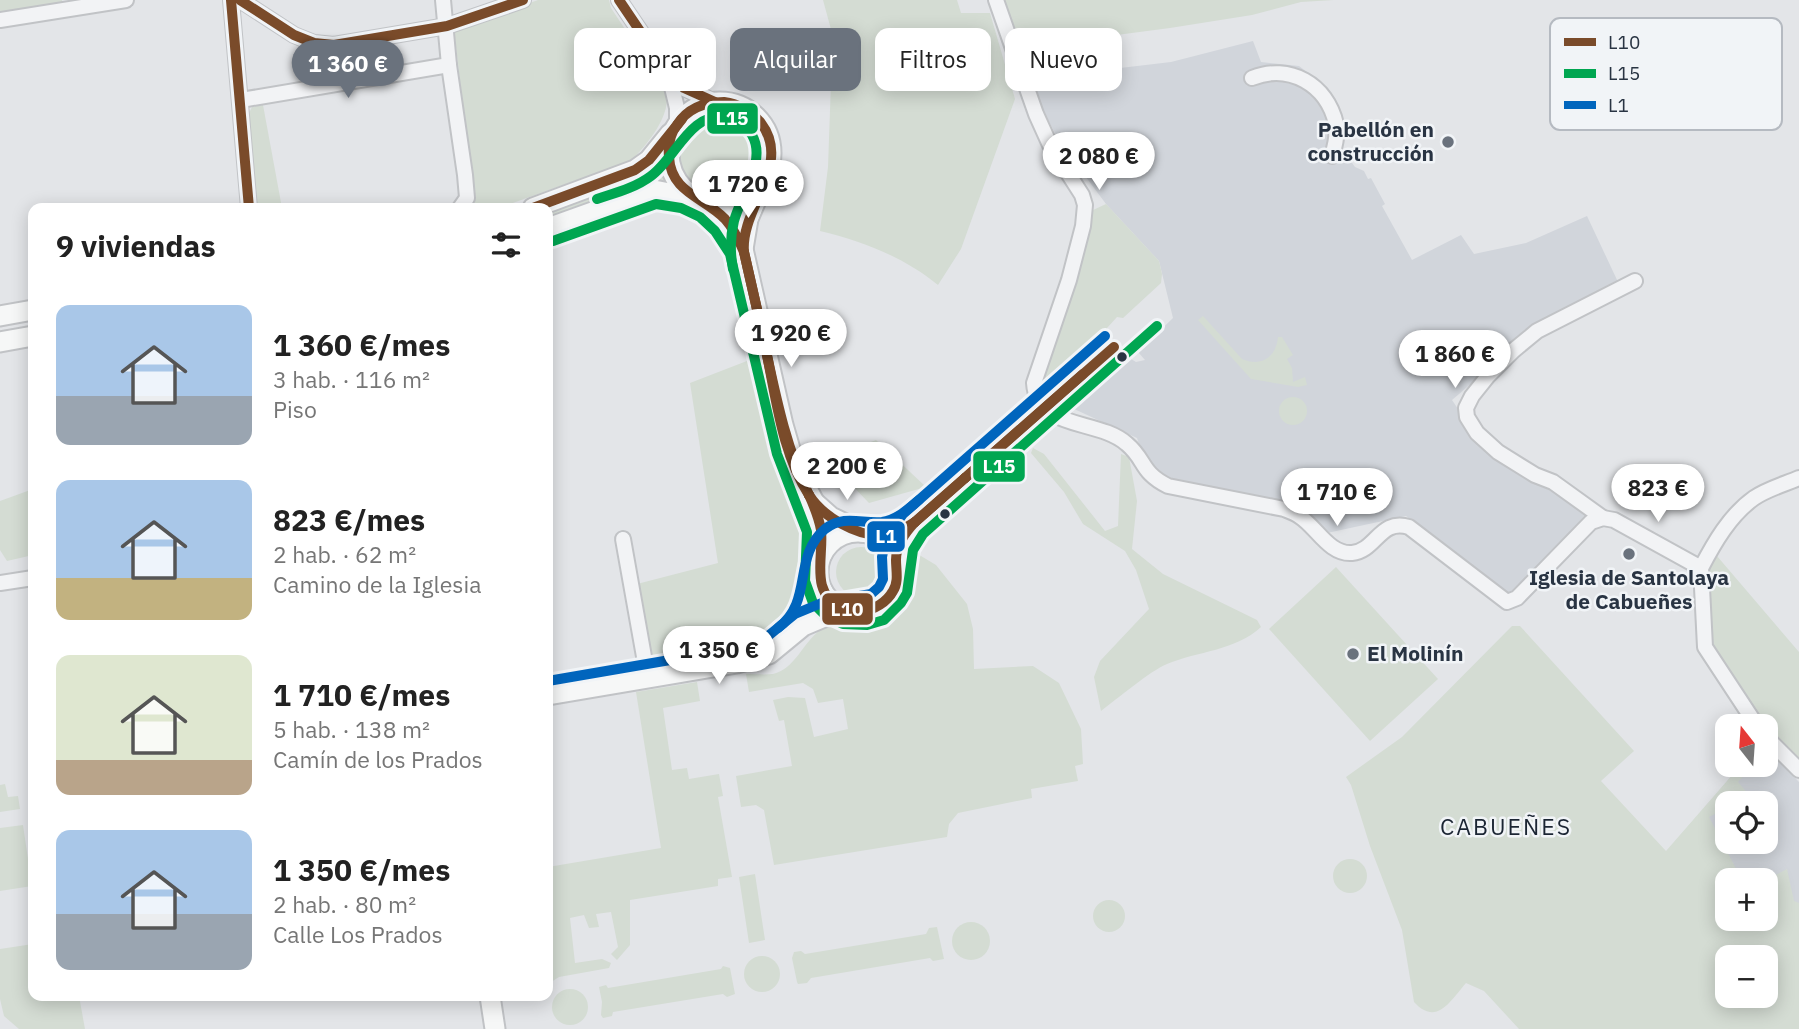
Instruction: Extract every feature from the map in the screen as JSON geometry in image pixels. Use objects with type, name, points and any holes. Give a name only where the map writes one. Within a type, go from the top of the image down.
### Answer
[{"type":"street","points":[[0,20],[126,0]]},
{"type":"street","points":[[231,0],[249,203]]},
{"type":"street","points":[[240,0],[294,35],[314,43],[334,45],[447,26],[523,0]]},
{"type":"street","points":[[443,0],[449,65],[466,175],[467,198],[464,203]]},
{"type":"street","points":[[620,0],[639,28]]},
{"type":"street","points":[[996,0],[1036,114],[1050,145],[1082,195],[1085,205],[1083,226],[1069,279],[1034,383],[1035,394],[1043,409],[1053,415],[1108,432],[1126,442],[1138,454],[1153,479],[1168,486],[1284,509],[1300,516],[1330,545],[1341,551],[1352,553],[1364,548],[1389,527],[1400,524],[1409,527],[1507,601],[1517,598],[1591,522],[1603,518]]},
{"type":"street","points":[[241,100],[449,65]]},
{"type":"street","points":[[1252,78],[1264,73],[1278,72],[1303,79],[1316,88],[1326,100],[1336,126],[1332,156]]},
{"type":"street","points":[[673,91],[677,125],[669,141],[667,155],[677,184],[729,223],[743,248],[783,425],[794,463],[813,500],[822,532],[819,581],[824,594],[831,602],[839,608],[858,612]]},
{"type":"street","points":[[691,91],[715,102],[742,107],[755,115],[766,129],[772,153],[771,163],[748,219],[743,248]]},
{"type":"street","points":[[546,203],[635,170],[649,160],[677,125],[696,107],[715,102]]},
{"type":"street","points":[[553,226],[654,190],[724,204],[748,198],[764,180]]},
{"type":"street","points":[[1636,281],[1537,331],[1514,350],[1472,396],[1466,408],[1467,417],[1477,433],[1498,452],[1535,475],[1553,482],[1603,518],[1614,520],[1701,568]]},
{"type":"street","points":[[0,316],[28,311]]},
{"type":"street","points":[[0,342],[28,337]]},
{"type":"street","points":[[553,694],[737,663],[769,654],[803,626],[829,615],[878,607],[891,595],[898,574],[896,558],[900,542],[913,524],[1043,409]]},
{"type":"street","points":[[1749,714],[1705,648],[1701,568],[1714,544],[1740,511],[1756,497],[1799,478]]},
{"type":"street","points":[[813,500],[831,517],[889,545],[896,558]]},
{"type":"street","points":[[822,554],[834,540],[848,533],[894,534],[913,524]]},
{"type":"street","points":[[623,538],[648,679]]},
{"type":"street","points":[[0,583],[28,579]]},
{"type":"street","points":[[803,626],[819,581]]},
{"type":"street","points":[[1778,749],[1799,770]]},
{"type":"street","points":[[491,1001],[495,1029]]},
{"type":"shaded area","points":[[0,0],[62,0],[64,9],[0,20]]},
{"type":"shaded area","points":[[538,0],[609,0],[624,28],[574,28],[574,91],[665,91],[666,109],[654,133],[632,160],[513,203],[474,203],[454,30]]},
{"type":"shaded area","points":[[823,0],[957,0],[961,13],[990,13],[1005,65],[1005,91],[1013,91],[1015,99],[961,249],[938,285],[911,266],[882,251],[820,231],[828,167],[831,91],[861,91],[861,28],[831,28]]},
{"type":"shaded area","points":[[1003,0],[1334,0],[1301,2],[1252,15],[1122,34],[1122,28],[1012,28]]},
{"type":"shaded area","points":[[1253,41],[1261,62],[1299,66],[1328,88],[1342,118],[1342,149],[1355,167],[1364,171],[1368,179],[1371,178],[1385,204],[1382,206],[1412,260],[1461,235],[1474,254],[1526,243],[1587,216],[1618,282],[1487,370],[1452,400],[1481,443],[1588,512],[1518,592],[1508,597],[1406,516],[1327,533],[1313,516],[1239,494],[1170,482],[1145,462],[1137,438],[1072,408],[1128,357],[1136,362],[1145,360],[1138,352],[1173,318],[1159,261],[1106,204],[1059,141],[1036,91],[1122,91],[1122,68],[1171,62]]},
{"type":"shaded area","points":[[715,102],[734,104],[755,115],[766,129],[770,141],[771,163],[764,180],[748,198],[724,204],[708,204],[671,191],[553,226],[553,206],[635,170],[683,117],[696,107]]},
{"type":"shaded area","points":[[263,105],[281,203],[254,203],[248,115],[252,107]]},
{"type":"shaded area","points":[[1106,204],[1159,261],[1161,283],[1123,318],[1117,317],[1105,333],[1047,384],[1043,379],[1091,211]]},
{"type":"shaded area","points":[[1203,316],[1242,359],[1249,361],[1266,359],[1274,350],[1278,337],[1282,337],[1293,355],[1287,359],[1292,368],[1293,382],[1305,377],[1307,385],[1298,387],[1251,379],[1198,320]]},
{"type":"shaded area","points":[[752,359],[777,458],[809,533],[805,588],[784,619],[758,638],[739,645],[652,662],[637,584],[718,563],[690,383]]},
{"type":"shaded area","points":[[1293,397],[1303,401],[1307,411],[1303,421],[1293,425],[1283,421],[1279,411],[1283,401]]},
{"type":"shaded area","points":[[876,440],[926,487],[869,503],[827,459]]},
{"type":"shaded area","points":[[1033,448],[1044,454],[1105,531],[1118,526],[1121,454],[1129,457],[1137,501],[1132,549],[1163,574],[1257,620],[1261,627],[1228,646],[1167,664],[1101,711],[1094,677],[1100,661],[1149,609],[1136,570],[1125,551],[1083,524],[1064,492],[1031,453]]},
{"type":"shaded area","points":[[28,491],[28,556],[7,561],[0,550],[0,501]]},
{"type":"shaded area","points":[[851,548],[871,548],[885,562],[885,582],[871,596],[851,596],[837,582],[837,562]]},
{"type":"shaded area","points":[[1711,549],[1799,652],[1799,770],[1778,749],[1778,714],[1749,714],[1714,663],[1702,579]]},
{"type":"shaded area","points":[[911,550],[936,565],[967,604],[973,629],[974,669],[1033,666],[1059,683],[1081,729],[1083,764],[1075,766],[1078,781],[1031,789],[1032,798],[958,813],[949,824],[947,837],[774,865],[764,810],[756,805],[741,807],[736,776],[792,766],[784,720],[779,721],[773,700],[805,698],[814,737],[848,729],[843,699],[818,703],[813,689],[803,683],[749,692],[746,674],[773,674],[789,665],[821,629],[833,624],[854,624],[873,619],[895,608],[906,590]]},
{"type":"shaded area","name":"El Molinín","points":[[1336,567],[1438,679],[1370,741],[1269,629]]},
{"type":"shaded area","points":[[1512,626],[1520,626],[1634,751],[1601,781],[1666,851],[1715,795],[1715,814],[1709,817],[1715,828],[1715,854],[1728,854],[1736,868],[1715,868],[1715,931],[1778,931],[1778,874],[1787,869],[1794,901],[1799,903],[1799,1029],[1519,1029],[1484,991],[1466,983],[1443,1008],[1430,1012],[1422,1009],[1414,1002],[1402,930],[1346,777],[1402,737]]},
{"type":"shaded area","points":[[697,682],[700,701],[663,708],[672,770],[687,768],[689,779],[719,774],[723,796],[718,797],[732,877],[718,879],[718,886],[630,900],[630,945],[617,960],[611,954],[618,947],[611,912],[596,914],[599,927],[589,928],[584,915],[570,918],[575,963],[602,959],[611,963],[609,968],[559,977],[553,981],[553,866],[661,848],[636,692]]},
{"type":"shaded area","points":[[1778,760],[1799,782],[1799,912],[1778,908],[1778,868],[1715,868],[1715,874],[1667,851],[1715,795],[1715,854],[1778,854],[1778,791],[1719,791],[1731,777],[1778,777]]},
{"type":"shaded area","points":[[1731,777],[1742,777],[1738,782],[1746,791],[1718,791]]},
{"type":"shaded area","points":[[5,784],[8,797],[18,796],[20,809],[0,812],[0,785]]},
{"type":"shaded area","points":[[23,825],[28,859],[28,887],[0,891],[0,828]]},
{"type":"shaded area","points":[[1350,859],[1362,864],[1367,876],[1362,888],[1350,893],[1338,888],[1333,876],[1338,864]]},
{"type":"shaded area","points":[[755,874],[765,940],[749,943],[739,877]]},
{"type":"shaded area","points":[[1109,900],[1121,904],[1125,916],[1121,928],[1109,932],[1097,928],[1093,916],[1097,904]]},
{"type":"shaded area","points":[[971,922],[985,927],[990,941],[985,955],[971,960],[957,955],[952,941],[957,927]]},
{"type":"shaded area","points":[[937,927],[944,959],[933,961],[930,958],[811,978],[807,983],[797,982],[792,958],[794,952],[801,951],[805,954],[926,934],[929,928]]},
{"type":"shaded area","points":[[28,945],[28,1001],[80,1001],[85,1029],[19,1029],[4,1016],[0,999],[0,949]]},
{"type":"shaded area","points":[[762,956],[774,962],[780,974],[774,986],[762,992],[750,986],[744,974],[750,962]]},
{"type":"shaded area","points":[[723,966],[730,968],[735,994],[613,1012],[612,1016],[603,1018],[601,1015],[599,987],[606,985],[608,988],[721,969]]},
{"type":"shaded area","points":[[563,990],[577,990],[587,1000],[587,1014],[577,1024],[563,1024],[553,1014],[553,1000]]},
{"type":"transit line","name":"L10","points":[[231,0],[249,203]]},
{"type":"transit line","name":"L10","points":[[240,0],[294,35],[314,43],[334,45],[447,26],[523,0]]},
{"type":"transit line","name":"L10","points":[[619,0],[669,74],[684,88],[715,102]]},
{"type":"transit line","name":"L10","points":[[724,102],[739,106],[753,115],[761,123],[769,139],[769,171],[749,219],[744,252],[725,219],[682,187],[671,169],[669,157],[669,144],[681,119],[703,105],[724,102]]},
{"type":"transit line","name":"L15","points":[[597,199],[632,187],[651,176],[693,128],[703,121],[714,117],[727,117],[738,121],[752,135],[757,156],[733,227],[733,269]]},
{"type":"transit line","name":"L10","points":[[546,203],[635,170],[649,160],[682,119]]},
{"type":"transit line","name":"L15","points":[[553,241],[656,204],[681,208],[700,217],[715,231],[730,254],[777,454],[807,532],[805,581],[813,603],[826,616],[843,624],[867,625],[884,620],[907,593],[913,550],[923,534],[1157,326]]},
{"type":"transit line","name":"L10","points":[[744,252],[761,327]]},
{"type":"transit line","name":"L10","points":[[744,252],[761,327]]},
{"type":"transit line","name":"L1","points":[[553,680],[734,649],[762,641],[795,614],[824,602],[871,594],[883,579],[882,557],[886,537],[903,514],[1105,336]]},
{"type":"transit line","name":"L10","points":[[765,346],[788,441],[809,495]]},
{"type":"transit line","name":"L10","points":[[765,346],[786,442],[809,495]]},
{"type":"transit line","name":"L10","points":[[965,478],[1114,347]]},
{"type":"transit line","name":"L10","points":[[965,478],[1083,374]]},
{"type":"transit line","name":"L10","points":[[915,522],[965,478]]},
{"type":"transit line","name":"L10","points":[[915,522],[965,478]]},
{"type":"transit line","name":"L10","points":[[809,495],[832,518],[864,533],[889,534],[915,522]]},
{"type":"transit line","name":"L10","points":[[809,495],[821,530],[820,574],[825,593],[832,601],[852,610],[871,609],[880,605],[890,595],[896,584],[899,544],[915,522]]},
{"type":"transit line","name":"L1","points":[[778,628],[796,605],[809,552],[825,529],[832,524],[846,521],[887,521],[902,514],[919,500]]},
{"type":"place","name":"Pabellón en construcción","points":[[1448,142]]},
{"type":"place","name":"Iglesia de Santolaya de Cabueñes","points":[[1629,554]]},
{"type":"place","name":"El Molinín","points":[[1353,654]]},
{"type":"district","name":"CABUEÑES","points":[[1506,827]]}]
